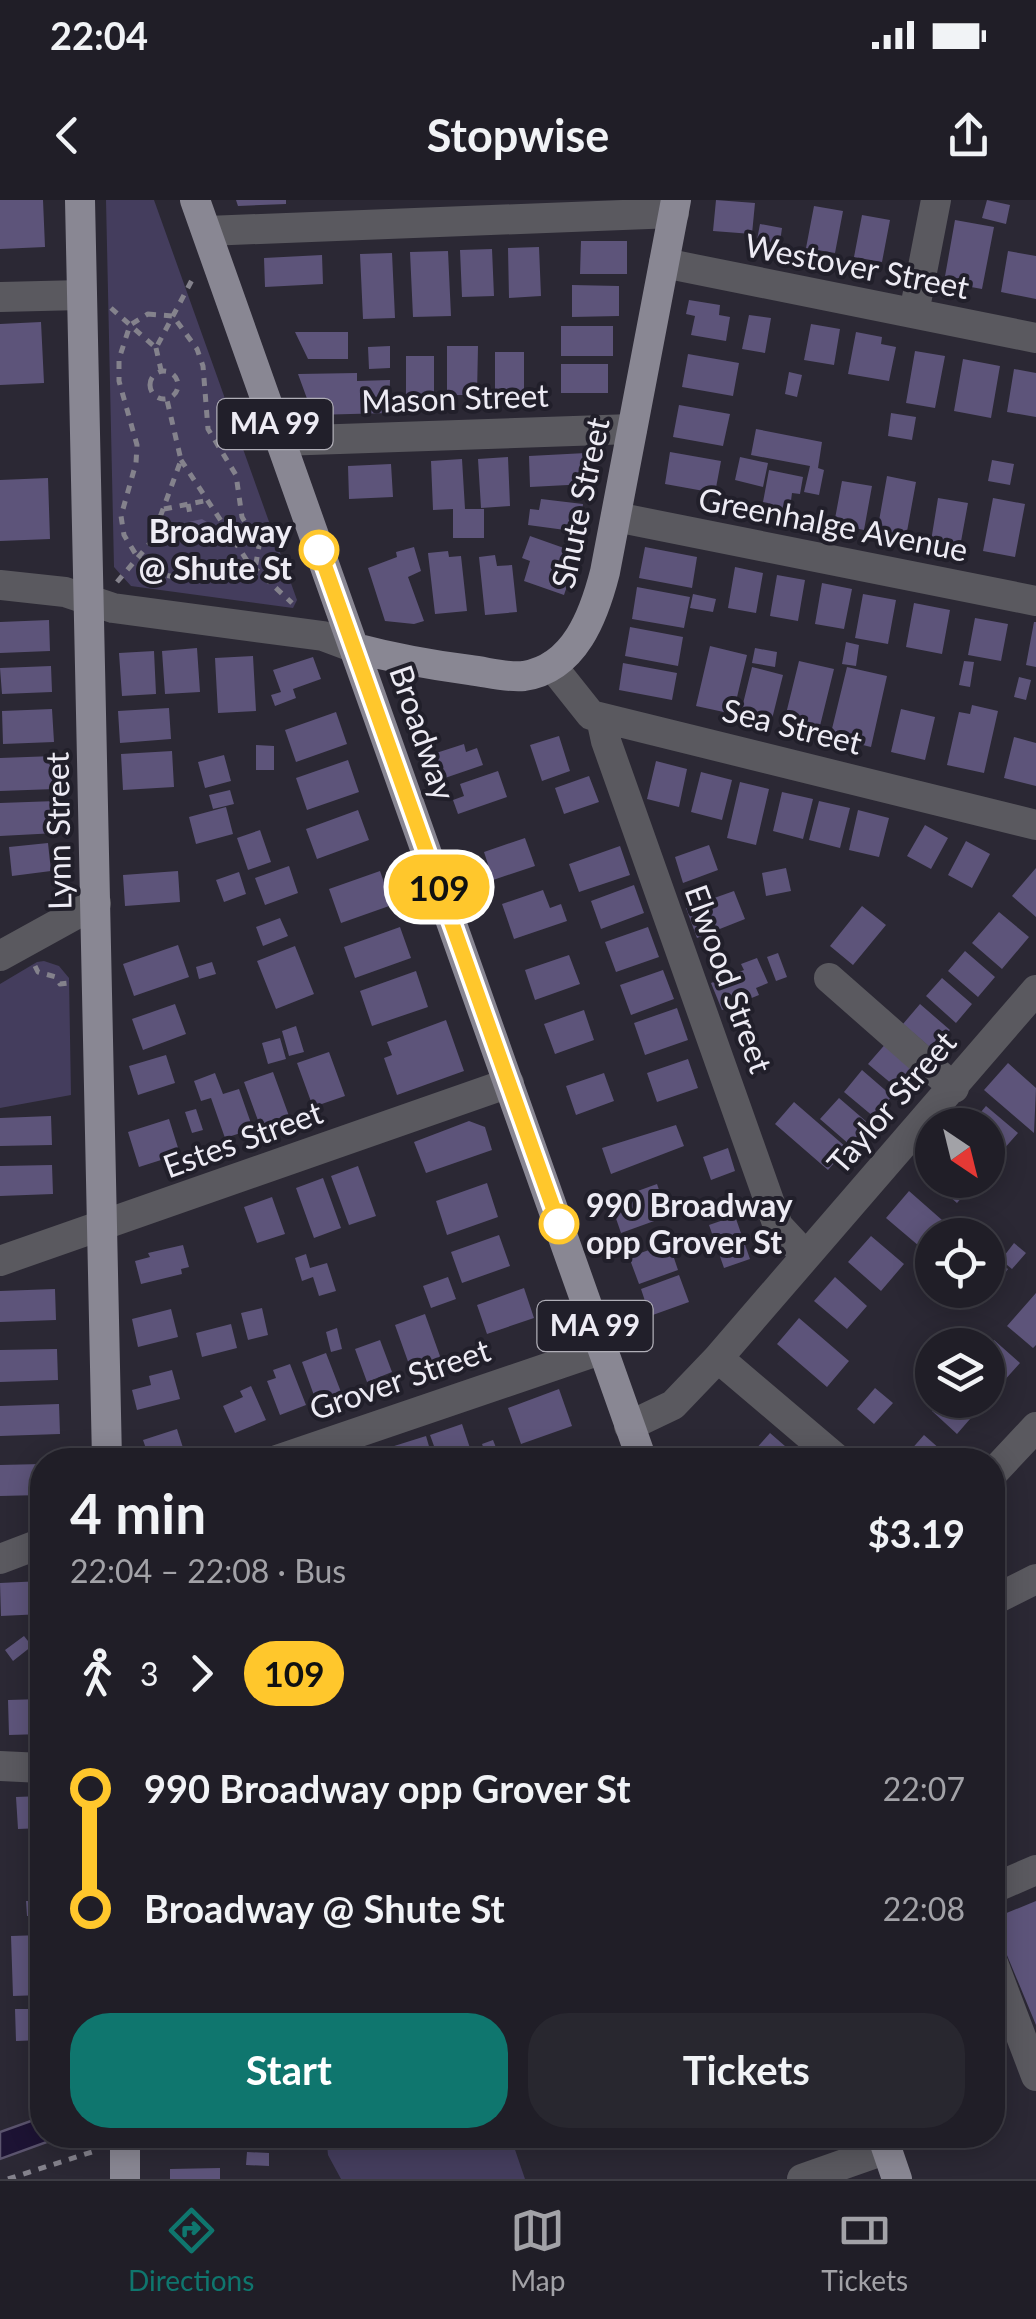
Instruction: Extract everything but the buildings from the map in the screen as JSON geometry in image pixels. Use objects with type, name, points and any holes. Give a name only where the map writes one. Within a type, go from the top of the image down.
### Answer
[{"type":"main road","name":"Lynn Street","points":[[80,200],[107,1448]]},
{"type":"main road","name":"Broadway","points":[[196,200],[637,1448]]},
{"type":"main road","name":"Shute Street","points":[[552,666],[576,643],[592,614],[616,517],[675,207]]},
{"type":"main road","points":[[355,648],[412,662],[512,676],[552,666]]},
{"type":"main road","points":[[125,2148],[125,2179]]},
{"type":"main road","points":[[886,2148],[897,2179]]},
{"type":"street","points":[[914,313],[936,200]]},
{"type":"street","points":[[207,232],[675,207]]},
{"type":"street","name":"Westover Street","points":[[664,263],[1036,338]]},
{"type":"street","points":[[0,297],[82,295]]},
{"type":"street","name":"Mason Street","points":[[280,440],[632,430]]},
{"type":"street","name":"Greenhalge Avenue","points":[[616,517],[1036,601]]},
{"type":"street","points":[[0,585],[64,592],[121,610],[323,636],[355,648]]},
{"type":"street","points":[[552,666],[591,715],[601,718]]},
{"type":"street","name":"Sea Street","points":[[601,718],[1036,825]]},
{"type":"street","name":"Elwood Street","points":[[601,718],[606,742],[778,1226],[805,1255]]},
{"type":"street","points":[[0,956],[96,903]]},
{"type":"street","points":[[829,978],[954,1088]]},
{"type":"street","name":"Taylor Street","points":[[628,1426],[672,1405],[718,1358],[1036,990]]},
{"type":"street","name":"Estes Street","points":[[0,1261],[509,1083]]},
{"type":"street","name":"Grover Street","points":[[312,1448],[603,1349]]},
{"type":"street","points":[[718,1358],[824,1448]]},
{"type":"street","points":[[1005,1460],[1036,1427]]},
{"type":"street","points":[[0,1558],[30,1547]]},
{"type":"street","points":[[1005,1594],[1036,1578]]},
{"type":"street","points":[[0,1766],[30,1767]]},
{"type":"street","points":[[1005,1883],[1036,1870]]},
{"type":"street","points":[[1005,1994],[1036,2076]]},
{"type":"street","points":[[802,2179],[871,2148]]},
{"type":"path","points":[[156,348],[192,281],[207,232]]},
{"type":"path","points":[[82,295],[100,298],[156,348],[161,370]]},
{"type":"path","points":[[148,314],[173,316],[197,349],[208,430],[236,476],[242,517],[258,546],[255,569],[237,580],[209,574],[178,578],[153,570],[138,558],[124,535],[121,516],[137,445],[119,381],[119,359],[130,324],[148,314]]},
{"type":"path","points":[[167,400],[177,391],[178,379],[172,372],[161,370],[151,378],[152,391],[167,400],[182,460],[255,569],[302,610]]},
{"type":"path","points":[[88,602],[120,579],[151,542],[182,460]]},
{"type":"path","points":[[164,509],[209,500]]},
{"type":"path","points":[[188,504],[191,518]]},
{"type":"path","points":[[34,964],[38,972],[56,977],[60,984],[69,984]]},
{"type":"path","points":[[8,2179],[99,2148]]},
{"type":"shaded area","points":[[106,200],[154,200],[297,600],[293,608],[131,586],[114,567]]},
{"type":"shaded area","points":[[44,961],[59,966],[69,978],[71,1095],[0,1108],[0,984]]},
{"type":"shaded area","points":[[30,2121],[30,2148],[0,2159],[0,2132]]},
{"type":"shaded area","points":[[327,2148],[514,2148],[525,2179],[341,2179]]},
{"type":"bus line","name":"109","points":[[319,550],[559,1224]]},
{"type":"place","name":"Broadway @ Shute St","points":[[319,550]]},
{"type":"place","name":"990 Broadway opp Grover St","points":[[559,1224]]}]
